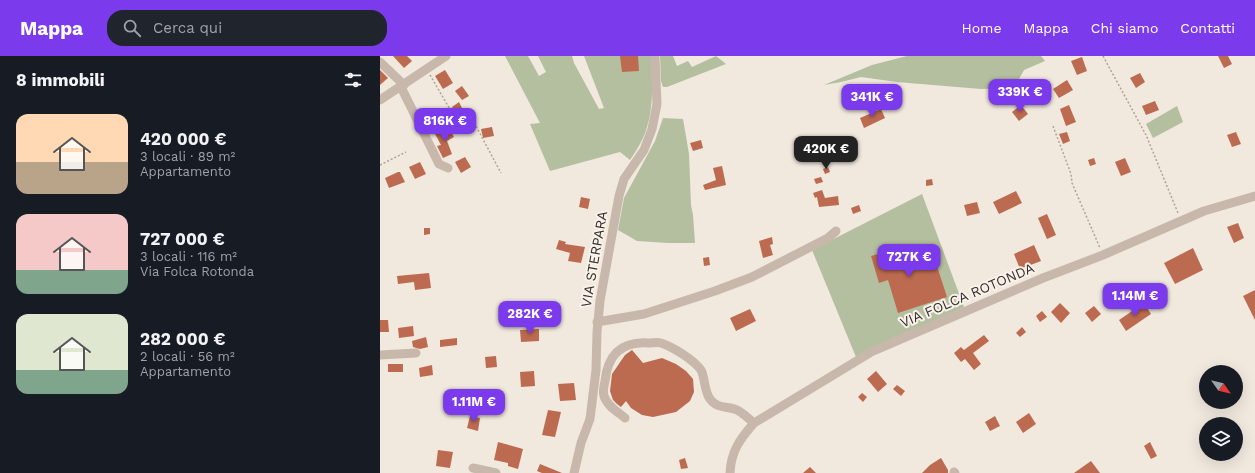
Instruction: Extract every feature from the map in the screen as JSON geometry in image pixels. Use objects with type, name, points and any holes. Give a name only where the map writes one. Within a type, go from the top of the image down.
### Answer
[{"type":"street","points":[[380,100],[446,56]]},
{"type":"street","name":"VIA STERPARA","points":[[574,473],[581,442],[590,419],[596,370],[597,322],[619,196],[624,179],[644,150],[652,129],[657,104],[655,56]]},
{"type":"street","points":[[380,62],[402,86],[439,164],[448,168]]},
{"type":"street","name":"VIA FOLCA ROTONDA","points":[[730,473],[734,449],[754,423],[873,351],[1204,211],[1255,196]]},
{"type":"street","points":[[597,322],[644,314],[715,291],[752,277],[828,238],[836,231]]},
{"type":"street","points":[[625,418],[611,407],[604,396],[606,368],[614,356],[626,346],[640,342],[660,343],[677,351],[690,360],[702,371],[704,386],[710,400],[720,407],[731,408],[739,411],[754,423]]},
{"type":"street","points":[[380,355],[416,353]]},
{"type":"street","points":[[473,468],[496,473]]},
{"type":"path","points":[[1103,56],[1146,135],[1181,221]]},
{"type":"path","points":[[427,70],[458,123],[462,126],[474,124],[477,128],[501,173]]},
{"type":"path","points":[[1053,126],[1071,174],[1072,183],[1103,255]]},
{"type":"path","points":[[380,165],[406,152]]},
{"type":"green space","points":[[505,56],[528,56],[539,76],[546,72],[538,56],[572,56],[574,63],[599,109],[604,108],[584,56],[652,56],[651,109],[646,131],[638,148],[630,160],[620,152],[550,171],[530,124],[540,123]]},
{"type":"green space","points":[[660,56],[673,56],[677,66],[688,61],[692,67],[716,56],[726,64],[667,87],[663,87],[661,81]]},
{"type":"green space","points":[[907,56],[1041,56],[1045,61],[1024,70],[1014,88],[981,89],[897,82],[861,77],[824,85],[872,65]]},
{"type":"green space","points":[[1177,106],[1183,122],[1153,138],[1146,124]]},
{"type":"green space","points":[[663,118],[683,119],[689,154],[691,205],[695,243],[637,241],[618,230],[624,198],[655,141]]},
{"type":"green space","points":[[922,194],[964,307],[856,357],[812,250]]},
{"type":"building","points":[[393,56],[407,56],[412,61],[404,68]]},
{"type":"building","points":[[620,56],[638,56],[639,71],[622,72]]},
{"type":"building","points":[[1218,56],[1228,56],[1232,64],[1224,68]]},
{"type":"building","points":[[1082,57],[1087,71],[1077,75],[1071,61]]},
{"type":"building","points":[[380,70],[388,78],[380,85]]},
{"type":"building","points":[[445,70],[453,83],[443,89],[435,76]]},
{"type":"building","points":[[1140,73],[1145,82],[1136,88],[1130,78]]},
{"type":"building","points":[[1067,80],[1073,90],[1059,98],[1053,89]]},
{"type":"building","points":[[462,86],[469,96],[462,100],[455,91]]},
{"type":"building","points":[[1155,101],[1159,110],[1146,115],[1142,106]]},
{"type":"building","points":[[459,102],[464,112],[457,116],[452,107]]},
{"type":"building","points":[[1021,105],[1028,114],[1019,121],[1012,112]]},
{"type":"building","points":[[1069,105],[1076,122],[1066,126],[1060,109]]},
{"type":"building","points":[[881,109],[885,118],[864,128],[860,118]]},
{"type":"building","points":[[448,126],[454,137],[447,141],[452,154],[443,158],[437,146],[441,145],[435,134]]},
{"type":"building","points":[[492,127],[494,136],[483,138],[481,129]]},
{"type":"building","points":[[1067,132],[1070,141],[1063,144],[1059,134]]},
{"type":"building","points":[[1236,132],[1241,144],[1232,147],[1227,135]]},
{"type":"building","points":[[701,140],[703,148],[693,151],[690,143]]},
{"type":"building","points":[[465,157],[471,167],[461,173],[455,162]]},
{"type":"building","points":[[1094,158],[1096,164],[1090,166],[1088,160]]},
{"type":"building","points":[[1125,158],[1131,172],[1121,176],[1115,162]]},
{"type":"building","points":[[420,162],[426,174],[415,179],[409,167]]},
{"type":"building","points":[[722,166],[726,185],[705,190],[703,185],[716,180],[713,168]]},
{"type":"building","points":[[828,167],[830,172],[825,174],[823,169]]},
{"type":"building","points":[[400,172],[405,182],[389,188],[385,178]]},
{"type":"building","points":[[821,177],[823,182],[816,184],[814,179]]},
{"type":"building","points":[[932,179],[933,185],[926,186],[926,180]]},
{"type":"building","points":[[822,190],[825,198],[838,196],[839,205],[819,207],[817,197],[815,198],[813,193]]},
{"type":"building","points":[[1016,191],[1022,203],[999,214],[993,202]]},
{"type":"building","points":[[581,197],[590,199],[588,209],[579,207]]},
{"type":"building","points":[[977,202],[980,213],[967,216],[964,205]]},
{"type":"building","points":[[859,205],[861,211],[853,214],[851,208]]},
{"type":"building","points":[[1047,214],[1056,235],[1047,239],[1038,218]]},
{"type":"building","points":[[1238,223],[1244,238],[1234,243],[1227,227]]},
{"type":"building","points":[[424,228],[430,228],[430,234],[424,235]]},
{"type":"building","points":[[772,237],[773,244],[770,245],[773,255],[763,258],[759,241]]},
{"type":"building","points":[[559,240],[566,242],[565,244],[585,247],[581,263],[568,261],[570,253],[556,249]]},
{"type":"building","points":[[912,244],[920,268],[936,263],[947,297],[898,313],[888,280],[879,283],[871,256]]},
{"type":"building","points":[[1034,245],[1041,261],[1020,269],[1014,254]]},
{"type":"building","points":[[1193,248],[1203,270],[1175,284],[1164,263]]},
{"type":"building","points":[[709,257],[710,265],[704,266],[703,258]]},
{"type":"building","points":[[429,273],[431,288],[415,290],[414,282],[398,284],[397,276]]},
{"type":"building","points":[[1255,290],[1255,320],[1243,296]]},
{"type":"building","points":[[1060,303],[1070,313],[1061,323],[1051,312]]},
{"type":"building","points":[[1144,303],[1151,314],[1126,331],[1119,320]]},
{"type":"building","points":[[1094,306],[1101,314],[1092,322],[1085,313]]},
{"type":"building","points":[[750,309],[756,321],[736,331],[730,318]]},
{"type":"building","points":[[1042,311],[1047,317],[1040,322],[1036,316]]},
{"type":"building","points":[[380,320],[388,320],[389,332],[380,332]]},
{"type":"building","points":[[413,326],[414,336],[399,338],[398,328]]},
{"type":"building","points":[[1022,327],[1026,332],[1020,337],[1016,333]]},
{"type":"building","points":[[539,329],[539,341],[521,342],[520,330]]},
{"type":"building","points":[[984,335],[989,341],[973,353],[981,364],[974,370],[965,359],[961,362],[954,353],[961,347],[964,350]]},
{"type":"building","points":[[426,337],[428,347],[420,349],[413,347],[412,341]]},
{"type":"building","points":[[457,338],[457,345],[440,347],[440,340]]},
{"type":"building","points":[[632,350],[643,363],[662,358],[676,364],[686,371],[693,379],[694,392],[690,401],[676,412],[653,417],[642,415],[631,408],[626,401],[621,407],[617,404],[613,400],[610,391],[612,374],[625,355]]},
{"type":"building","points":[[496,356],[497,367],[486,368],[485,357]]},
{"type":"building","points":[[388,364],[403,364],[403,372],[388,372]]},
{"type":"building","points":[[432,365],[433,375],[420,377],[419,368]]},
{"type":"building","points":[[534,371],[535,386],[521,387],[520,372]]},
{"type":"building","points":[[876,371],[887,384],[878,392],[867,379]]},
{"type":"building","points":[[574,383],[576,400],[560,401],[558,384]]},
{"type":"building","points":[[897,385],[905,391],[901,396],[893,389]]},
{"type":"building","points":[[862,393],[867,397],[863,402],[858,397]]},
{"type":"building","points":[[548,410],[561,412],[555,437],[542,435]]},
{"type":"building","points":[[1029,413],[1036,424],[1023,433],[1016,422]]},
{"type":"building","points":[[470,416],[480,418],[478,431],[467,428]]},
{"type":"building","points":[[995,416],[1000,426],[990,431],[985,422]]},
{"type":"building","points":[[498,442],[523,449],[518,469],[508,466],[508,463],[494,460]]},
{"type":"building","points":[[1150,442],[1157,456],[1151,459],[1144,446]]},
{"type":"building","points":[[438,450],[453,452],[450,468],[436,466]]},
{"type":"building","points":[[685,458],[688,468],[681,469],[679,460]]},
{"type":"building","points":[[941,458],[948,470],[948,473],[922,473],[930,465]]},
{"type":"building","points":[[1091,461],[1100,473],[1074,473]]},
{"type":"building","points":[[540,464],[562,473],[542,473],[537,471]]},
{"type":"building","points":[[810,467],[816,473],[803,473]]}]
